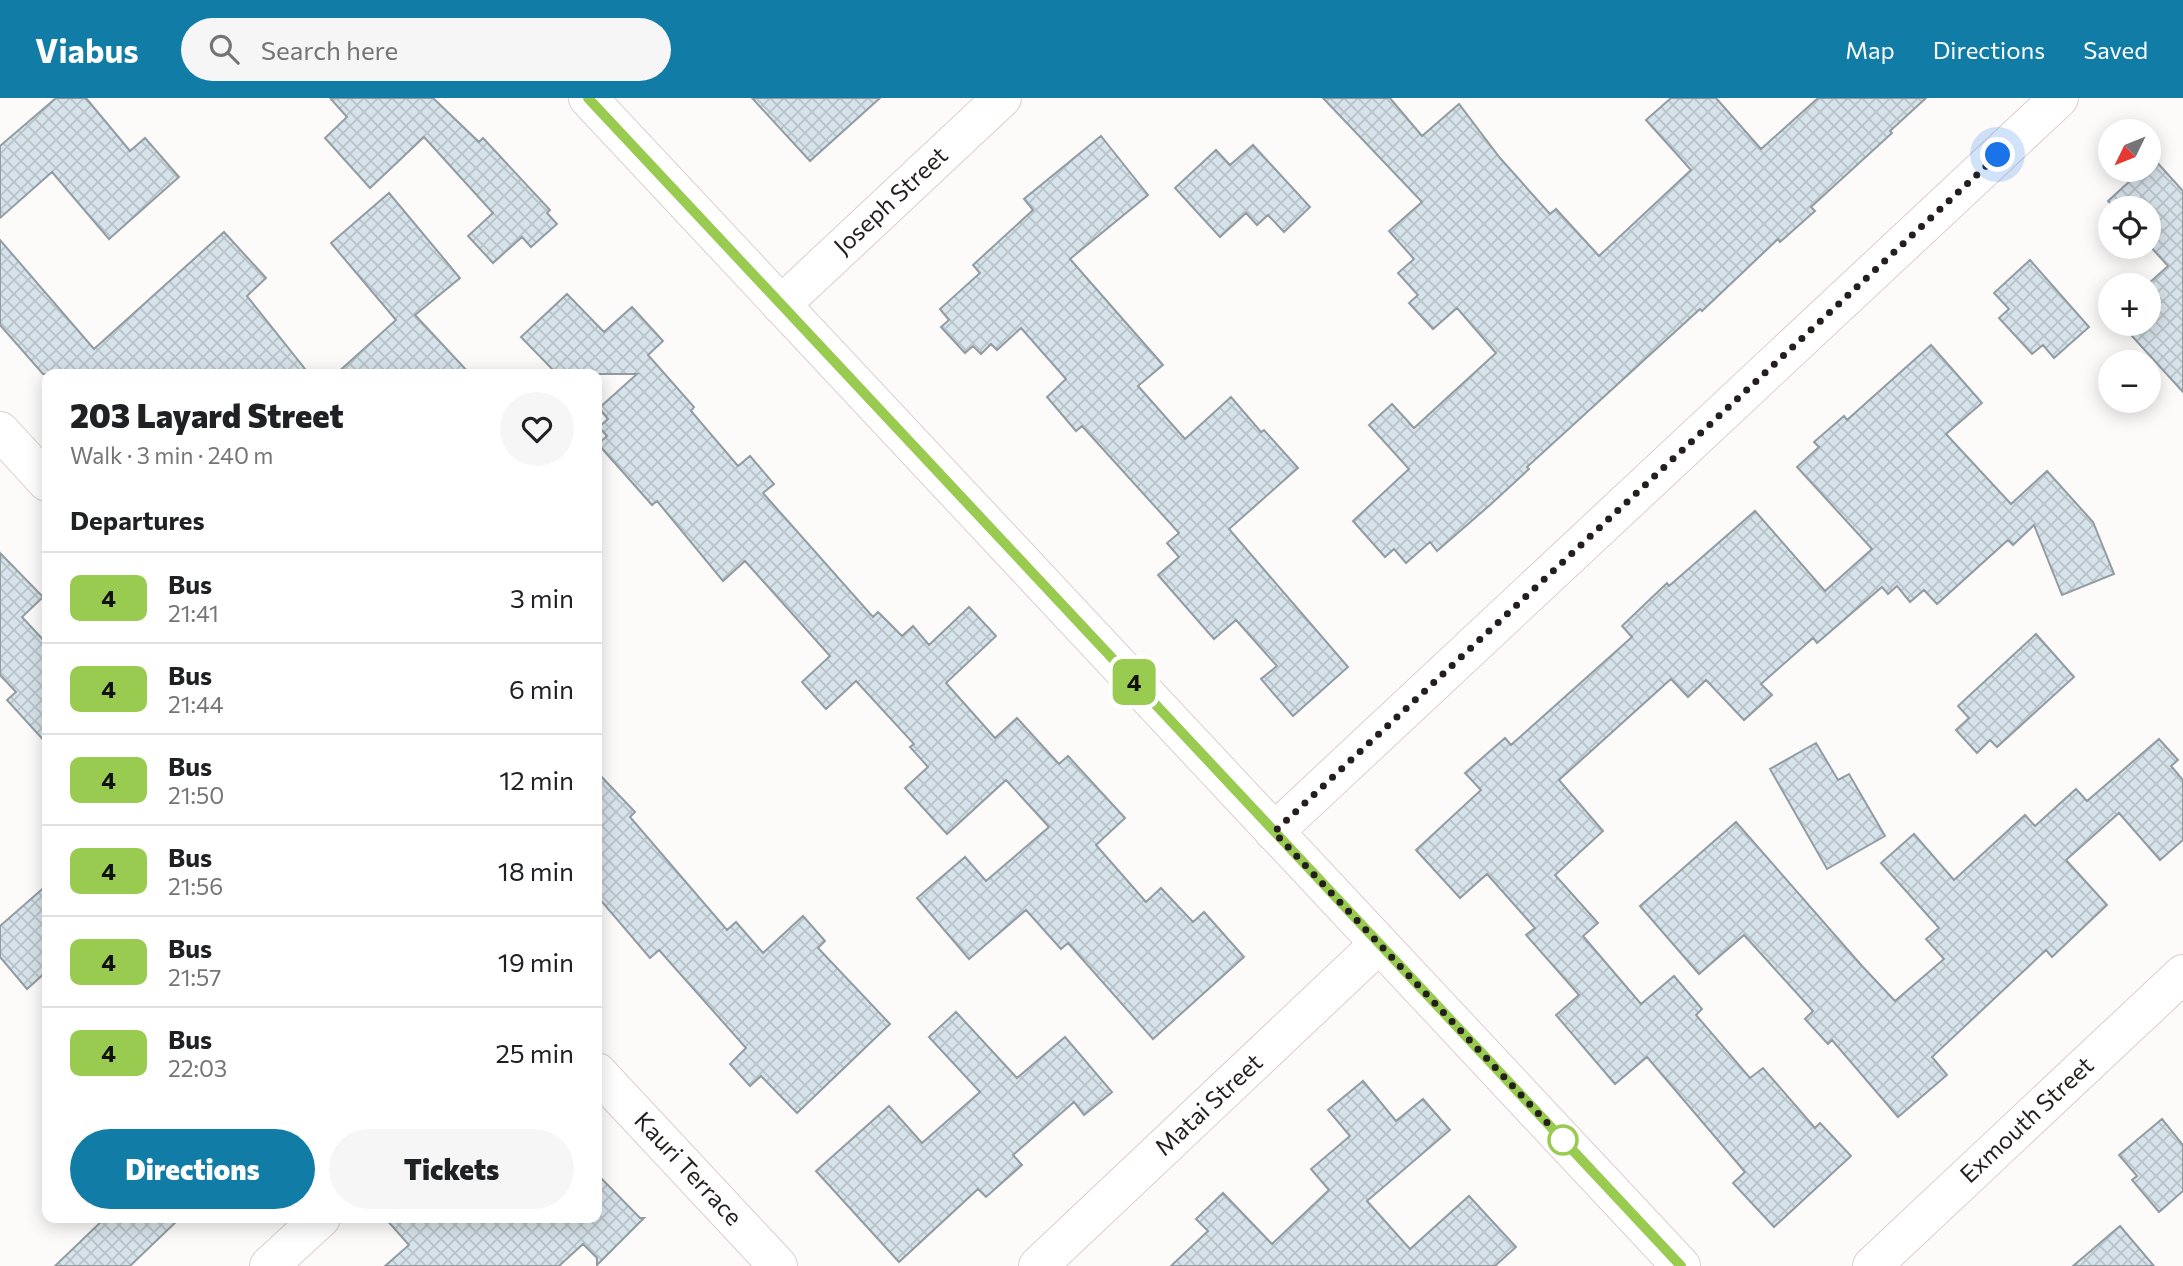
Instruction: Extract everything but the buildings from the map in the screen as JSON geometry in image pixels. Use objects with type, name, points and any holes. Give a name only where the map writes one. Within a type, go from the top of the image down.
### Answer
[{"type":"street","points":[[588,98],[1681,1266]]},
{"type":"street","name":"Joseph Street","points":[[781,305],[1002,98]]},
{"type":"street","points":[[1274,832],[2059,98]]},
{"type":"street","points":[[0,431],[42,477]]},
{"type":"street","name":"Matai Street","points":[[1038,1266],[1379,944]]},
{"type":"street","name":"Exmouth Street","points":[[1872,1266],[2183,974]]},
{"type":"street","name":"Kauri Terrace","points":[[602,1077],[778,1266]]},
{"type":"street","points":[[270,1266],[316,1223]]},
{"type":"bus line","name":"4","points":[[588,98],[1681,1266]]},
{"type":"route","points":[[1563,1140],[1568,1145],[1274,832],[1998,155]]}]
